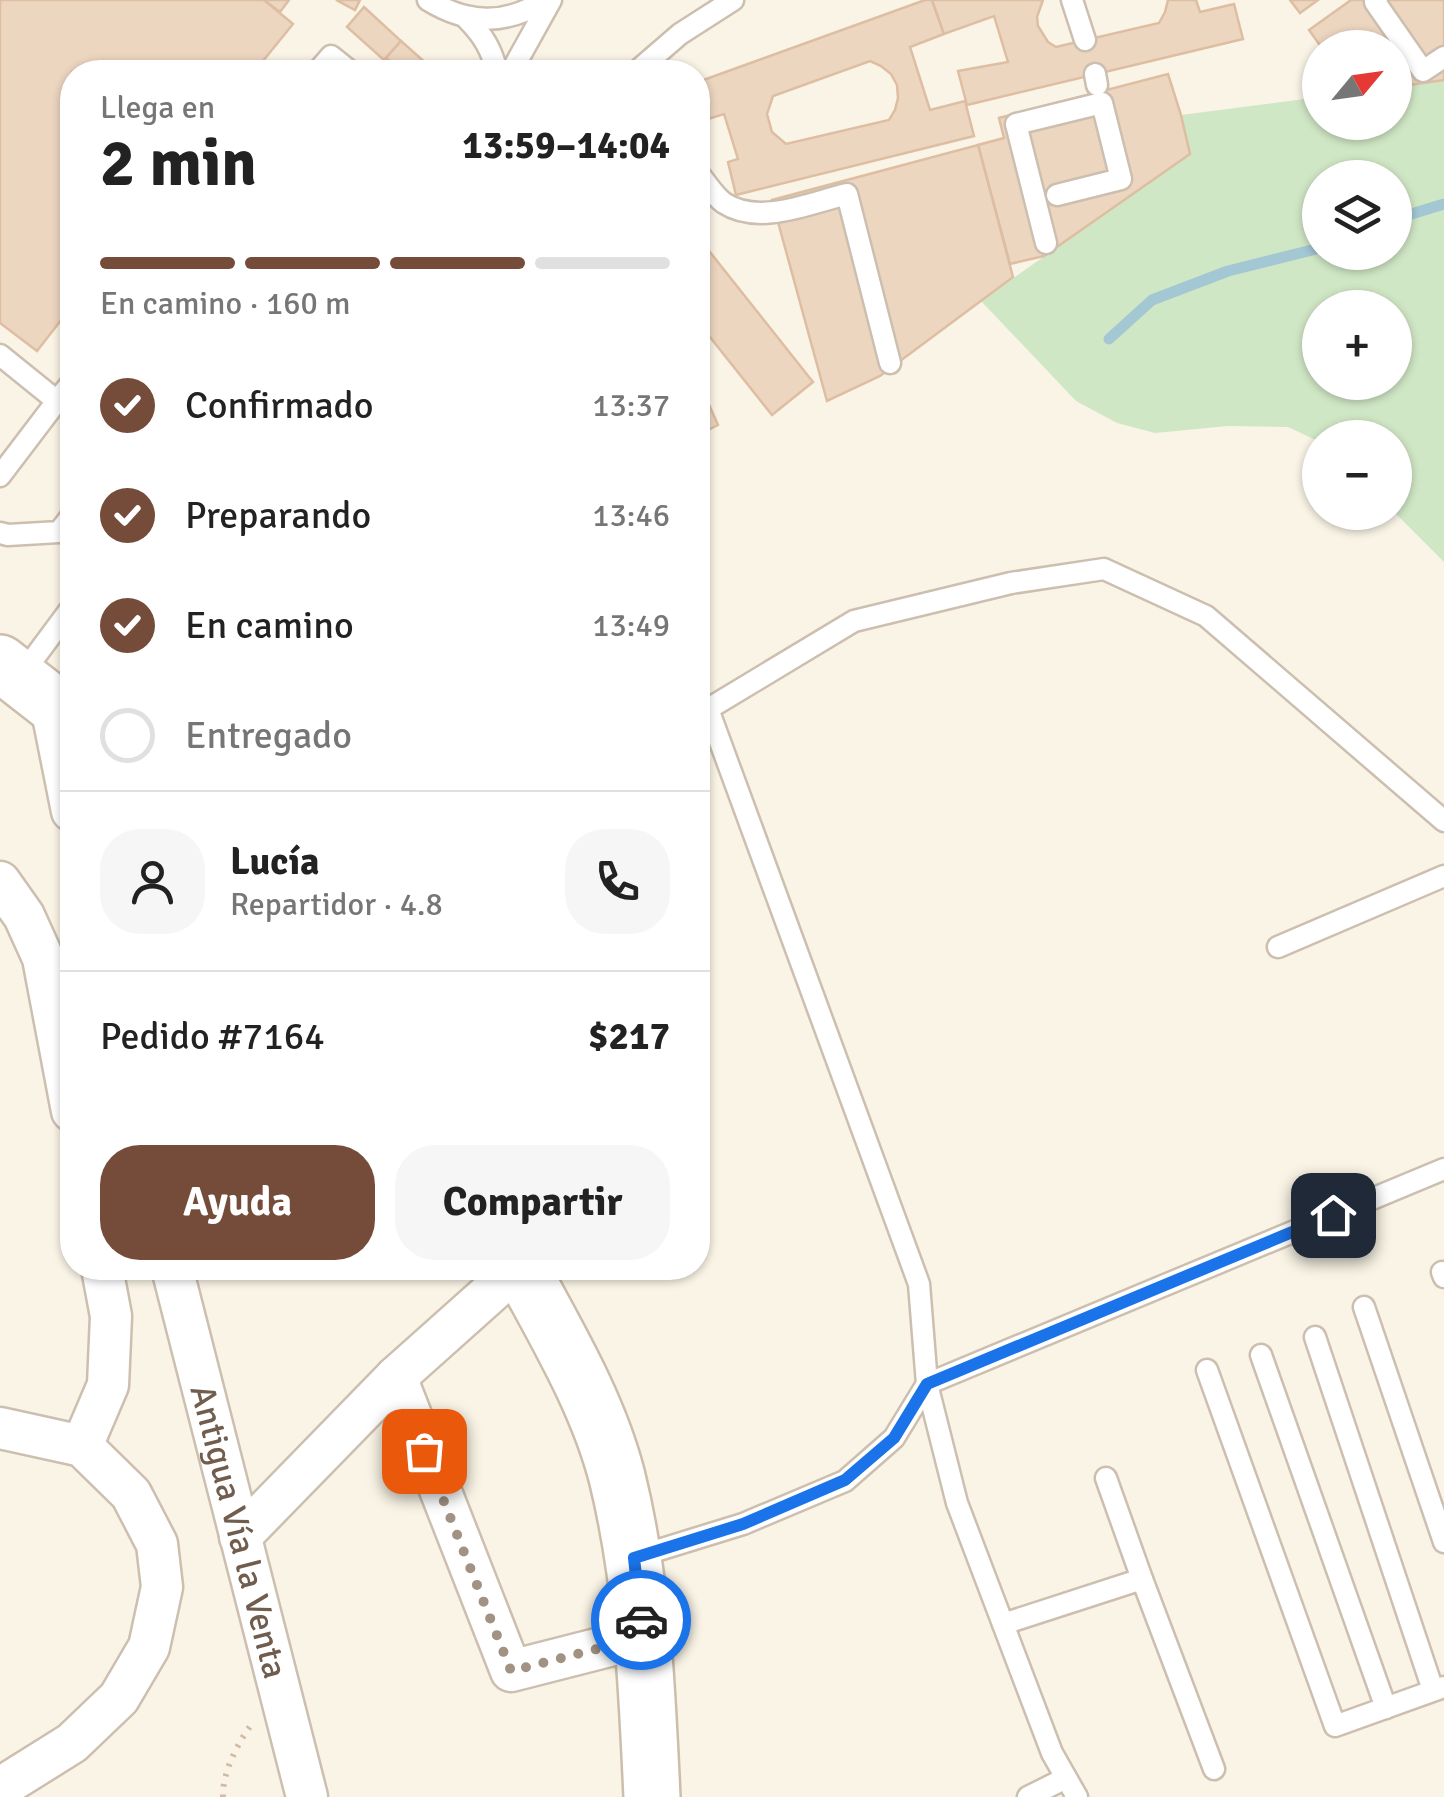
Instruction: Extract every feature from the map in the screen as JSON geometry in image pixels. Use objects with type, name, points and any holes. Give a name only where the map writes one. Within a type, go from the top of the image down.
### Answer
[{"type":"main road","points":[[526,1280],[586,1390],[616,1474],[634,1558],[644,1637],[652,1797]]},
{"type":"street","points":[[47,698],[60,757]]},
{"type":"street","points":[[0,882],[24,916],[44,958],[60,1045]]},
{"type":"street","points":[[82,1446],[108,1385],[112,1316],[104,1280]]},
{"type":"street","name":"Antigua Vía la Venta","points":[[175,1280],[307,1797]]},
{"type":"street","points":[[240,1538],[396,1377],[506,1280]]},
{"type":"street","points":[[396,1377],[511,1671],[644,1637]]},
{"type":"street","points":[[0,1428],[82,1446],[131,1494],[157,1544],[162,1586],[149,1647],[119,1698],[72,1743],[0,1788]]},
{"type":"lane","points":[[428,0],[468,19],[482,34],[494,60]]},
{"type":"lane","points":[[468,19],[515,14],[548,0]]},
{"type":"lane","points":[[517,60],[548,0]]},
{"type":"lane","points":[[650,60],[680,34],[733,0]]},
{"type":"lane","points":[[1072,0],[1085,40]]},
{"type":"lane","points":[[1378,0],[1375,2],[1423,71],[1444,58]]},
{"type":"lane","points":[[669,60],[680,34]]},
{"type":"lane","points":[[1046,243],[1016,124],[1102,103],[1121,179],[1058,195]]},
{"type":"lane","points":[[710,188],[722,202],[759,213],[847,194],[890,363]]},
{"type":"lane","points":[[0,356],[57,401]]},
{"type":"lane","points":[[0,476],[60,397]]},
{"type":"lane","points":[[0,532],[60,532]]},
{"type":"lane","points":[[710,708],[854,621],[1011,583],[1104,569],[1206,616],[1444,821]]},
{"type":"lane","points":[[47,698],[60,650]]},
{"type":"lane","points":[[710,714],[919,1284],[927,1384],[957,1503],[1052,1753],[1077,1797]]},
{"type":"lane","points":[[1278,947],[1444,876]]},
{"type":"lane","points":[[634,1558],[743,1524],[845,1480],[894,1438],[927,1384],[1444,1169]]},
{"type":"lane","points":[[1364,1307],[1444,1542]]},
{"type":"lane","points":[[1206,1370],[1335,1726],[1439,1688],[1315,1338]]},
{"type":"lane","points":[[1260,1355],[1386,1708]]},
{"type":"lane","points":[[1106,1478],[1214,1769]]},
{"type":"lane","points":[[1003,1624],[1142,1579]]},
{"type":"lane","points":[[1028,1797],[1066,1778]]},
{"type":"path","points":[[223,1797],[222,1784],[244,1734],[278,1685]]},
{"type":"green space","points":[[1444,80],[1444,562],[1412,530],[1412,420],[1302,420],[1302,434],[1288,427],[1228,426],[1155,433],[1117,423],[1076,401],[981,301],[1189,154],[1181,115],[1302,99],[1302,140],[1412,140],[1412,85]]},
{"type":"building","points":[[0,0],[264,0],[293,24],[264,60],[60,60],[60,321],[37,351],[0,323]]},
{"type":"building","points":[[264,0],[289,0],[280,12]]},
{"type":"building","points":[[336,0],[360,0],[355,10]]},
{"type":"building","points":[[932,0],[944,34],[910,47],[930,110],[965,101],[974,136],[736,195],[728,162],[738,159],[724,114],[710,118],[710,78]],"holes":[[[870,61],[891,74],[898,98],[889,120],[786,144],[772,132],[767,114],[773,96]]]},
{"type":"building","points":[[932,0],[1043,0],[1038,26],[1056,47],[1159,23],[1168,0],[1196,0],[1200,12],[1234,4],[1243,39],[967,105],[958,71],[1008,62],[994,16],[944,34]]},
{"type":"building","points":[[1290,0],[1318,0],[1300,13]]},
{"type":"building","points":[[1351,0],[1444,0],[1444,80],[1412,85],[1412,30],[1309,30]]},
{"type":"building","points":[[364,7],[401,41],[384,60],[347,27]]},
{"type":"building","points":[[401,41],[422,60],[388,60],[386,58]]},
{"type":"building","points":[[1168,74],[1190,154],[1044,256],[1010,264],[978,145],[1004,138],[999,118]]},
{"type":"building","points":[[978,145],[1013,277],[880,376],[827,401],[772,200]]},
{"type":"building","points":[[710,252],[813,382],[772,415],[710,337]]},
{"type":"building","points":[[710,407],[718,425],[710,429]]},
{"type":"waterway","points":[[1412,214],[1444,204]]},
{"type":"waterway","points":[[1109,339],[1152,300],[1228,271],[1302,252]]},
{"type":"way so far","points":[[424,1451],[511,1671],[644,1637],[641,1620]]},
{"type":"route","points":[[641,1620],[634,1558],[743,1524],[845,1480],[894,1438],[927,1384],[1333,1215]]}]
